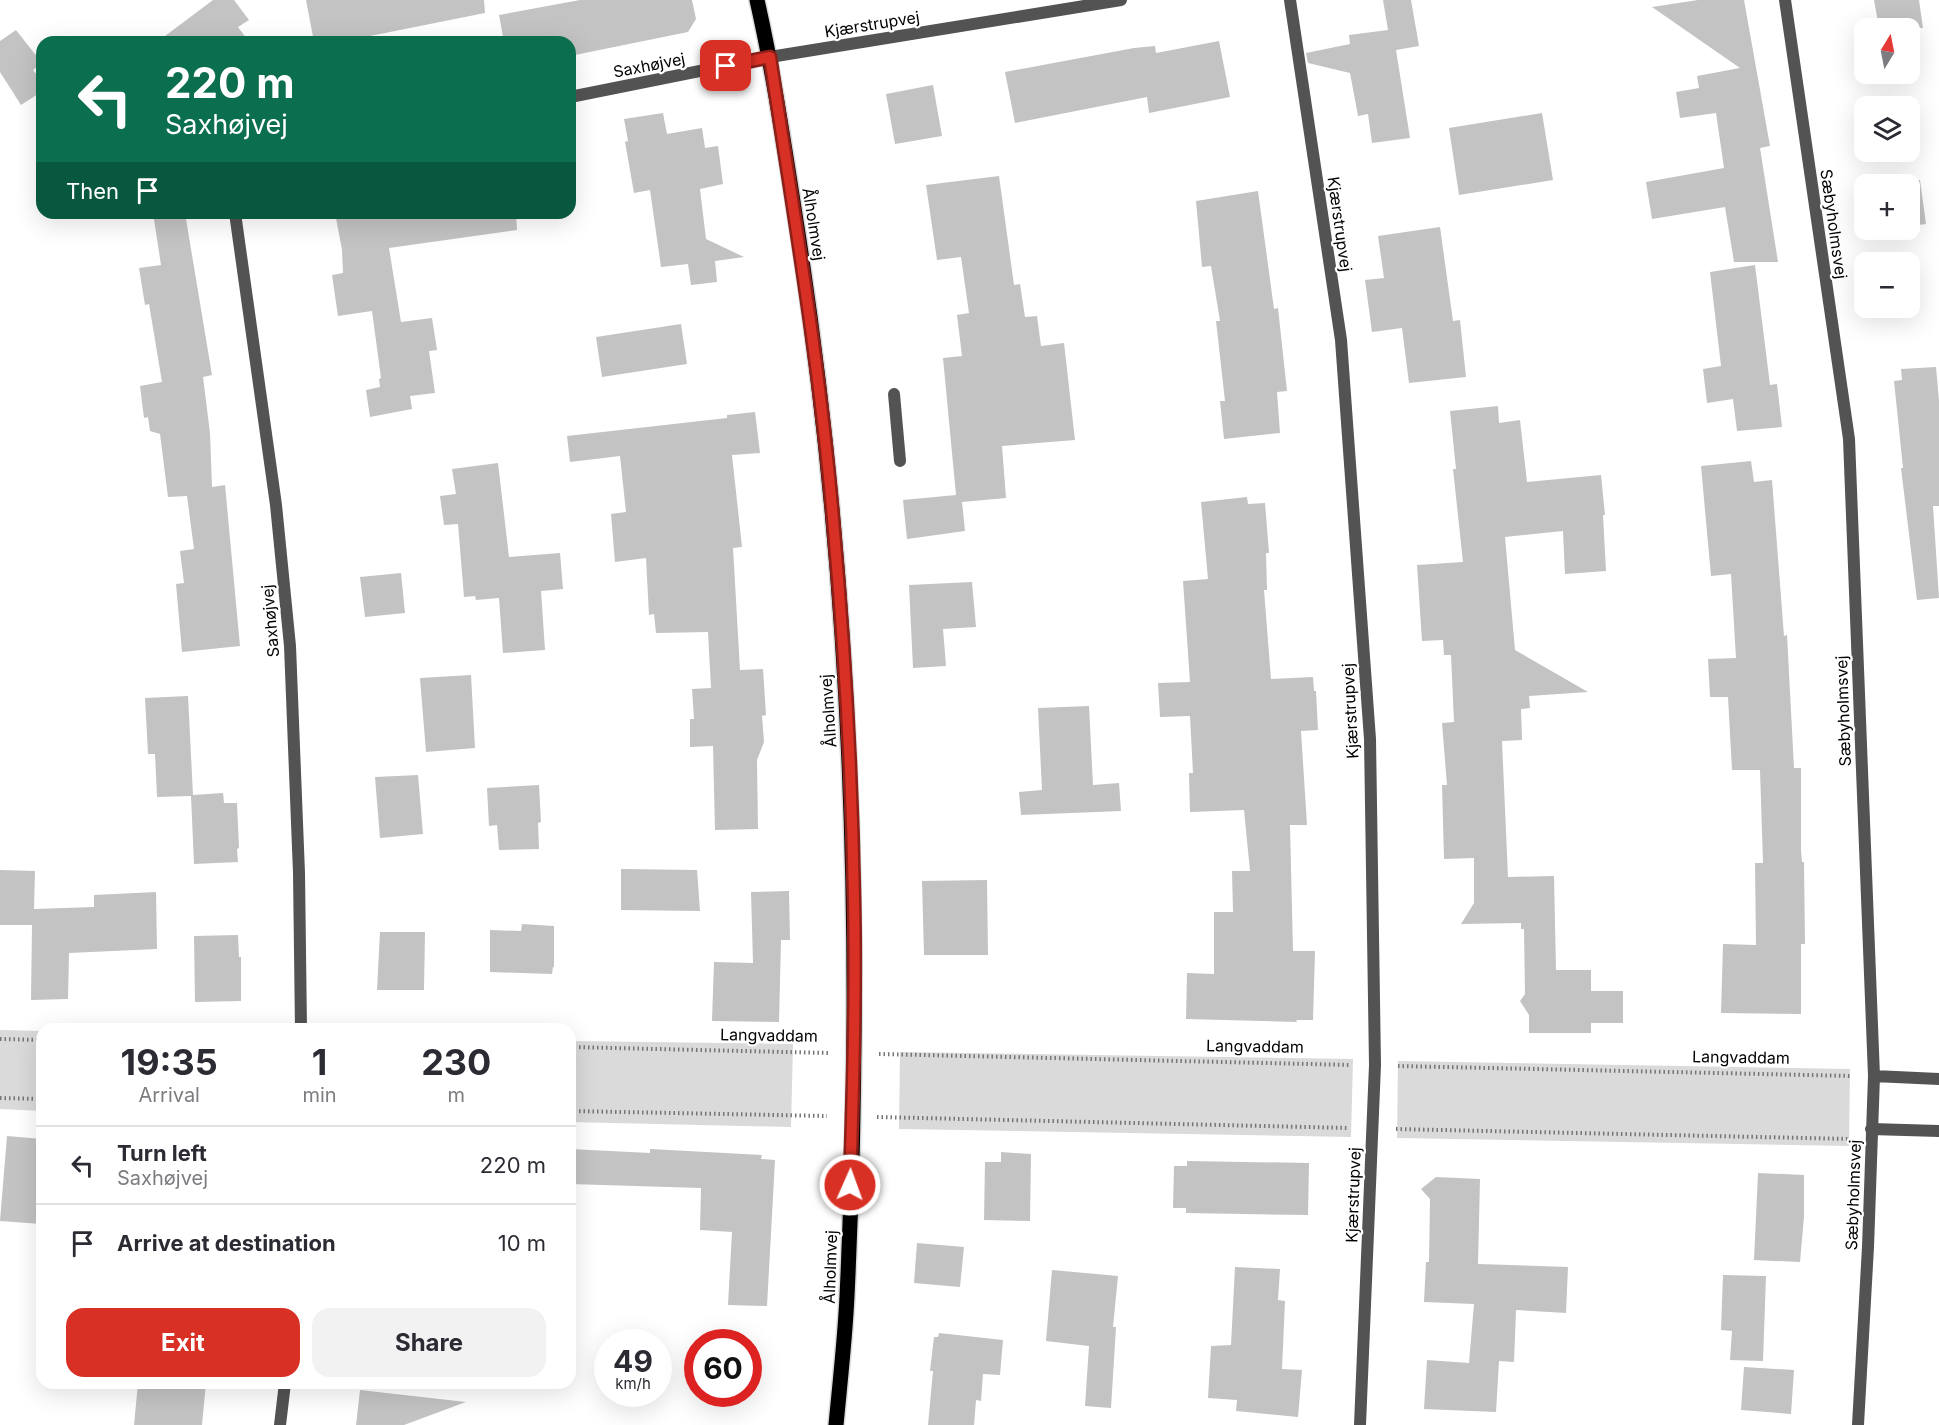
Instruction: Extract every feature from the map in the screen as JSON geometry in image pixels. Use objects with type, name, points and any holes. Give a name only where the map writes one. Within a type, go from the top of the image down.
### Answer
[{"type":"main road","name":"Ålholmvej","points":[[757,0],[770,57],[812,326],[834,531],[848,737],[854,901],[854,1053],[847,1299],[836,1425]]},
{"type":"street","name":"Kjærstrupvej","points":[[770,57],[1121,0]]},
{"type":"street","name":"Kjærstrupvej","points":[[1290,0],[1341,340],[1370,739],[1375,1065],[1360,1425]]},
{"type":"street","name":"Sæbyholmsvej","points":[[1785,0],[1849,439],[1874,1076],[1858,1425]]},
{"type":"street","name":"Saxhøjvej","points":[[576,96],[770,57]]},
{"type":"street","name":"Saxhøjvej","points":[[236,219],[276,505],[290,646],[299,873],[301,1023]]},
{"type":"street","points":[[894,394],[900,461]]},
{"type":"street","points":[[1874,1076],[1939,1079]]},
{"type":"street","points":[[1872,1134],[1939,1131]]},
{"type":"street","points":[[280,1425],[284,1389]]},
{"type":"path","points":[[0,1039],[36,1040]]},
{"type":"path","name":"Langvaddam","points":[[576,1047],[1874,1076]]},
{"type":"path","points":[[0,1098],[36,1099]]},
{"type":"path","points":[[576,1111],[1373,1129],[1872,1134]]},
{"type":"shaded area","points":[[0,1030],[36,1031],[36,1111],[0,1109]]},
{"type":"shaded area","points":[[576,1041],[793,1044],[791,1127],[576,1122]]},
{"type":"shaded area","points":[[900,1052],[1353,1059],[1351,1137],[899,1129]]},
{"type":"shaded area","points":[[1398,1061],[1850,1069],[1849,1146],[1397,1138]]},
{"type":"building","points":[[213,0],[234,0],[249,20],[238,27],[245,36],[165,36]]},
{"type":"building","points":[[306,0],[484,0],[485,13],[370,36],[313,36]]},
{"type":"building","points":[[580,0],[692,0],[696,19],[688,32],[576,55],[576,36],[503,36],[499,15]]},
{"type":"building","points":[[1383,0],[1411,0],[1419,46],[1396,50],[1410,138],[1372,143],[1368,114],[1358,116],[1350,73],[1308,63],[1306,53],[1350,44],[1349,35],[1388,30]]},
{"type":"building","points":[[1698,0],[1744,0],[1770,146],[1760,148],[1778,262],[1734,262],[1725,207],[1652,219],[1646,182],[1724,168],[1716,113],[1680,118],[1676,92],[1699,88],[1697,76],[1740,68],[1652,7]]},
{"type":"building","points":[[1874,0],[1919,0],[1923,28],[1920,28],[1920,18],[1877,18]]},
{"type":"building","points":[[16,30],[36,55],[36,68],[33,70],[36,74],[36,95],[21,105],[0,72],[0,41]]},
{"type":"building","points":[[1219,41],[1230,97],[1149,113],[1147,97],[1015,123],[1005,72],[1134,48],[1155,46],[1156,53]]},
{"type":"building","points":[[933,85],[942,136],[895,144],[886,94]]},
{"type":"building","points":[[663,113],[667,134],[702,128],[705,148],[718,146],[723,184],[700,189],[706,239],[744,257],[715,261],[717,282],[691,285],[688,264],[661,267],[650,190],[634,193],[625,142],[628,141],[624,119]]},
{"type":"building","points":[[1542,113],[1553,180],[1459,195],[1449,128]]},
{"type":"building","points":[[999,176],[1014,285],[1020,284],[1025,317],[1037,316],[1041,346],[1064,343],[1075,440],[1002,446],[1006,498],[962,502],[965,531],[907,539],[903,500],[956,495],[943,358],[962,356],[957,315],[969,313],[961,257],[937,260],[926,185]]},
{"type":"building","points":[[1920,180],[1926,224],[1920,225]]},
{"type":"building","points":[[1258,191],[1274,309],[1278,308],[1287,391],[1277,392],[1280,433],[1224,439],[1220,401],[1225,401],[1216,321],[1220,321],[1211,266],[1202,267],[1196,201]]},
{"type":"building","points":[[154,219],[186,219],[212,375],[203,377],[210,433],[212,487],[225,485],[240,646],[182,652],[176,584],[184,583],[180,551],[194,549],[187,496],[168,497],[160,434],[150,431],[148,417],[144,418],[140,386],[162,382],[149,304],[145,305],[139,268],[161,265]]},
{"type":"building","points":[[336,219],[516,219],[517,230],[389,248],[401,322],[432,318],[437,350],[429,351],[435,393],[410,396],[412,409],[370,417],[366,390],[380,387],[379,379],[381,378],[372,311],[338,316],[332,275],[343,273],[342,250]]},
{"type":"building","points":[[1440,227],[1453,321],[1460,320],[1466,377],[1409,383],[1402,328],[1372,332],[1365,280],[1384,278],[1378,236]]},
{"type":"building","points":[[1755,265],[1770,385],[1777,384],[1782,427],[1737,431],[1733,399],[1707,403],[1703,369],[1721,366],[1710,272]]},
{"type":"building","points":[[681,324],[687,364],[602,377],[596,337]]},
{"type":"building","points":[[1936,367],[1939,401],[1939,506],[1933,506],[1939,598],[1917,600],[1901,468],[1903,468],[1894,381],[1902,380],[1901,369]]},
{"type":"building","points":[[1498,406],[1499,423],[1520,420],[1527,482],[1601,475],[1605,515],[1603,515],[1606,571],[1565,574],[1563,531],[1505,537],[1515,650],[1588,692],[1529,696],[1530,708],[1521,709],[1522,740],[1502,741],[1508,877],[1554,876],[1556,970],[1591,970],[1591,991],[1623,991],[1623,1023],[1591,1023],[1591,1033],[1529,1033],[1529,1015],[1520,1001],[1525,994],[1524,929],[1521,929],[1521,923],[1461,924],[1474,903],[1474,858],[1444,859],[1442,785],[1447,785],[1442,723],[1454,722],[1451,655],[1444,655],[1443,640],[1422,641],[1417,565],[1463,562],[1453,469],[1456,469],[1450,411]]},
{"type":"building","points":[[755,412],[760,453],[732,455],[742,547],[733,548],[740,670],[763,669],[766,715],[762,716],[764,742],[757,760],[758,829],[715,830],[713,746],[690,747],[690,719],[694,719],[692,689],[711,688],[708,632],[656,633],[654,614],[649,615],[646,558],[615,562],[611,514],[626,512],[620,456],[570,462],[567,436],[727,418],[727,415]]},
{"type":"building","points":[[1751,461],[1754,482],[1772,480],[1784,636],[1787,635],[1794,768],[1801,768],[1801,850],[1802,862],[1804,862],[1805,944],[1801,944],[1801,1014],[1721,1013],[1723,944],[1756,945],[1755,863],[1763,863],[1760,770],[1732,770],[1728,697],[1710,697],[1708,659],[1736,658],[1731,574],[1711,576],[1701,466]]},
{"type":"building","points":[[498,463],[509,557],[560,553],[563,589],[541,591],[545,650],[503,653],[499,598],[476,600],[475,596],[464,597],[458,524],[444,525],[440,496],[456,494],[452,469]]},
{"type":"building","points":[[1247,497],[1248,504],[1265,503],[1269,553],[1266,553],[1267,590],[1264,590],[1271,679],[1313,677],[1314,691],[1316,691],[1318,730],[1301,731],[1307,825],[1290,825],[1293,951],[1315,951],[1313,1020],[1296,1020],[1297,1022],[1186,1019],[1187,973],[1214,974],[1214,912],[1233,912],[1232,871],[1250,871],[1244,810],[1190,812],[1189,773],[1193,773],[1190,716],[1160,717],[1158,683],[1190,682],[1183,581],[1208,579],[1201,502]]},
{"type":"building","points":[[401,573],[405,613],[365,617],[360,577]]},
{"type":"building","points":[[972,582],[976,627],[943,629],[946,666],[913,668],[909,585]]},
{"type":"building","points":[[471,675],[475,748],[426,752],[420,678]]},
{"type":"building","points":[[188,696],[193,795],[223,793],[224,803],[237,803],[238,862],[194,864],[191,796],[157,797],[155,754],[148,754],[145,698]]},
{"type":"building","points":[[1089,706],[1093,785],[1119,783],[1121,811],[1021,815],[1019,792],[1042,790],[1038,708]]},
{"type":"building","points":[[418,775],[423,834],[380,838],[375,777]]},
{"type":"building","points":[[539,785],[541,822],[538,823],[539,849],[499,850],[497,825],[489,826],[487,788]]},
{"type":"building","points":[[621,869],[697,870],[700,911],[621,910]]},
{"type":"building","points":[[0,870],[35,871],[34,909],[94,907],[94,895],[156,892],[157,949],[69,953],[68,999],[31,1000],[32,925],[0,925]]},
{"type":"building","points":[[987,880],[988,955],[924,955],[922,881]]},
{"type":"building","points":[[789,891],[790,940],[781,940],[779,1022],[712,1021],[714,962],[753,963],[751,892]]},
{"type":"building","points":[[522,924],[554,926],[552,974],[490,972],[490,930],[521,931]]},
{"type":"building","points":[[380,932],[425,932],[424,990],[377,990]]},
{"type":"building","points":[[238,935],[239,957],[241,957],[241,1001],[195,1002],[194,936]]},
{"type":"building","points":[[7,1136],[36,1138],[36,1224],[0,1221]]},
{"type":"building","points":[[576,1149],[650,1153],[650,1149],[762,1155],[761,1159],[775,1160],[767,1306],[728,1305],[732,1232],[700,1230],[701,1188],[576,1184]]},
{"type":"building","points":[[1001,1152],[1031,1154],[1030,1221],[984,1220],[985,1162],[1001,1162]]},
{"type":"building","points":[[1187,1161],[1309,1163],[1308,1215],[1186,1213],[1186,1208],[1173,1208],[1174,1166],[1187,1166]]},
{"type":"building","points":[[1758,1173],[1804,1175],[1804,1217],[1800,1262],[1754,1260]]},
{"type":"building","points":[[1436,1177],[1480,1179],[1478,1264],[1568,1267],[1566,1313],[1516,1310],[1514,1362],[1499,1361],[1496,1412],[1424,1409],[1427,1360],[1469,1363],[1474,1304],[1424,1302],[1426,1262],[1429,1262],[1430,1199],[1421,1189]]},
{"type":"building","points":[[917,1243],[964,1247],[960,1287],[914,1283]]},
{"type":"building","points":[[1235,1267],[1280,1269],[1278,1300],[1285,1301],[1282,1369],[1302,1370],[1298,1417],[1236,1411],[1237,1400],[1208,1398],[1211,1346],[1231,1345]]},
{"type":"building","points":[[1052,1270],[1118,1276],[1113,1327],[1116,1327],[1111,1408],[1085,1406],[1089,1346],[1046,1341]]},
{"type":"building","points":[[1723,1275],[1766,1276],[1763,1361],[1730,1360],[1732,1331],[1721,1330]]},
{"type":"building","points":[[939,1333],[1003,1340],[1000,1375],[983,1374],[981,1401],[976,1400],[974,1425],[928,1425],[934,1337],[938,1337]]},
{"type":"building","points":[[1744,1367],[1794,1370],[1791,1414],[1741,1410]]},
{"type":"building","points":[[137,1389],[205,1389],[202,1425],[134,1425]]},
{"type":"building","points":[[360,1390],[466,1402],[404,1425],[356,1425]]},
{"type":"route","points":[[726,66],[770,57],[812,326],[834,531],[848,737],[854,901],[854,1053],[850,1185]]}]
